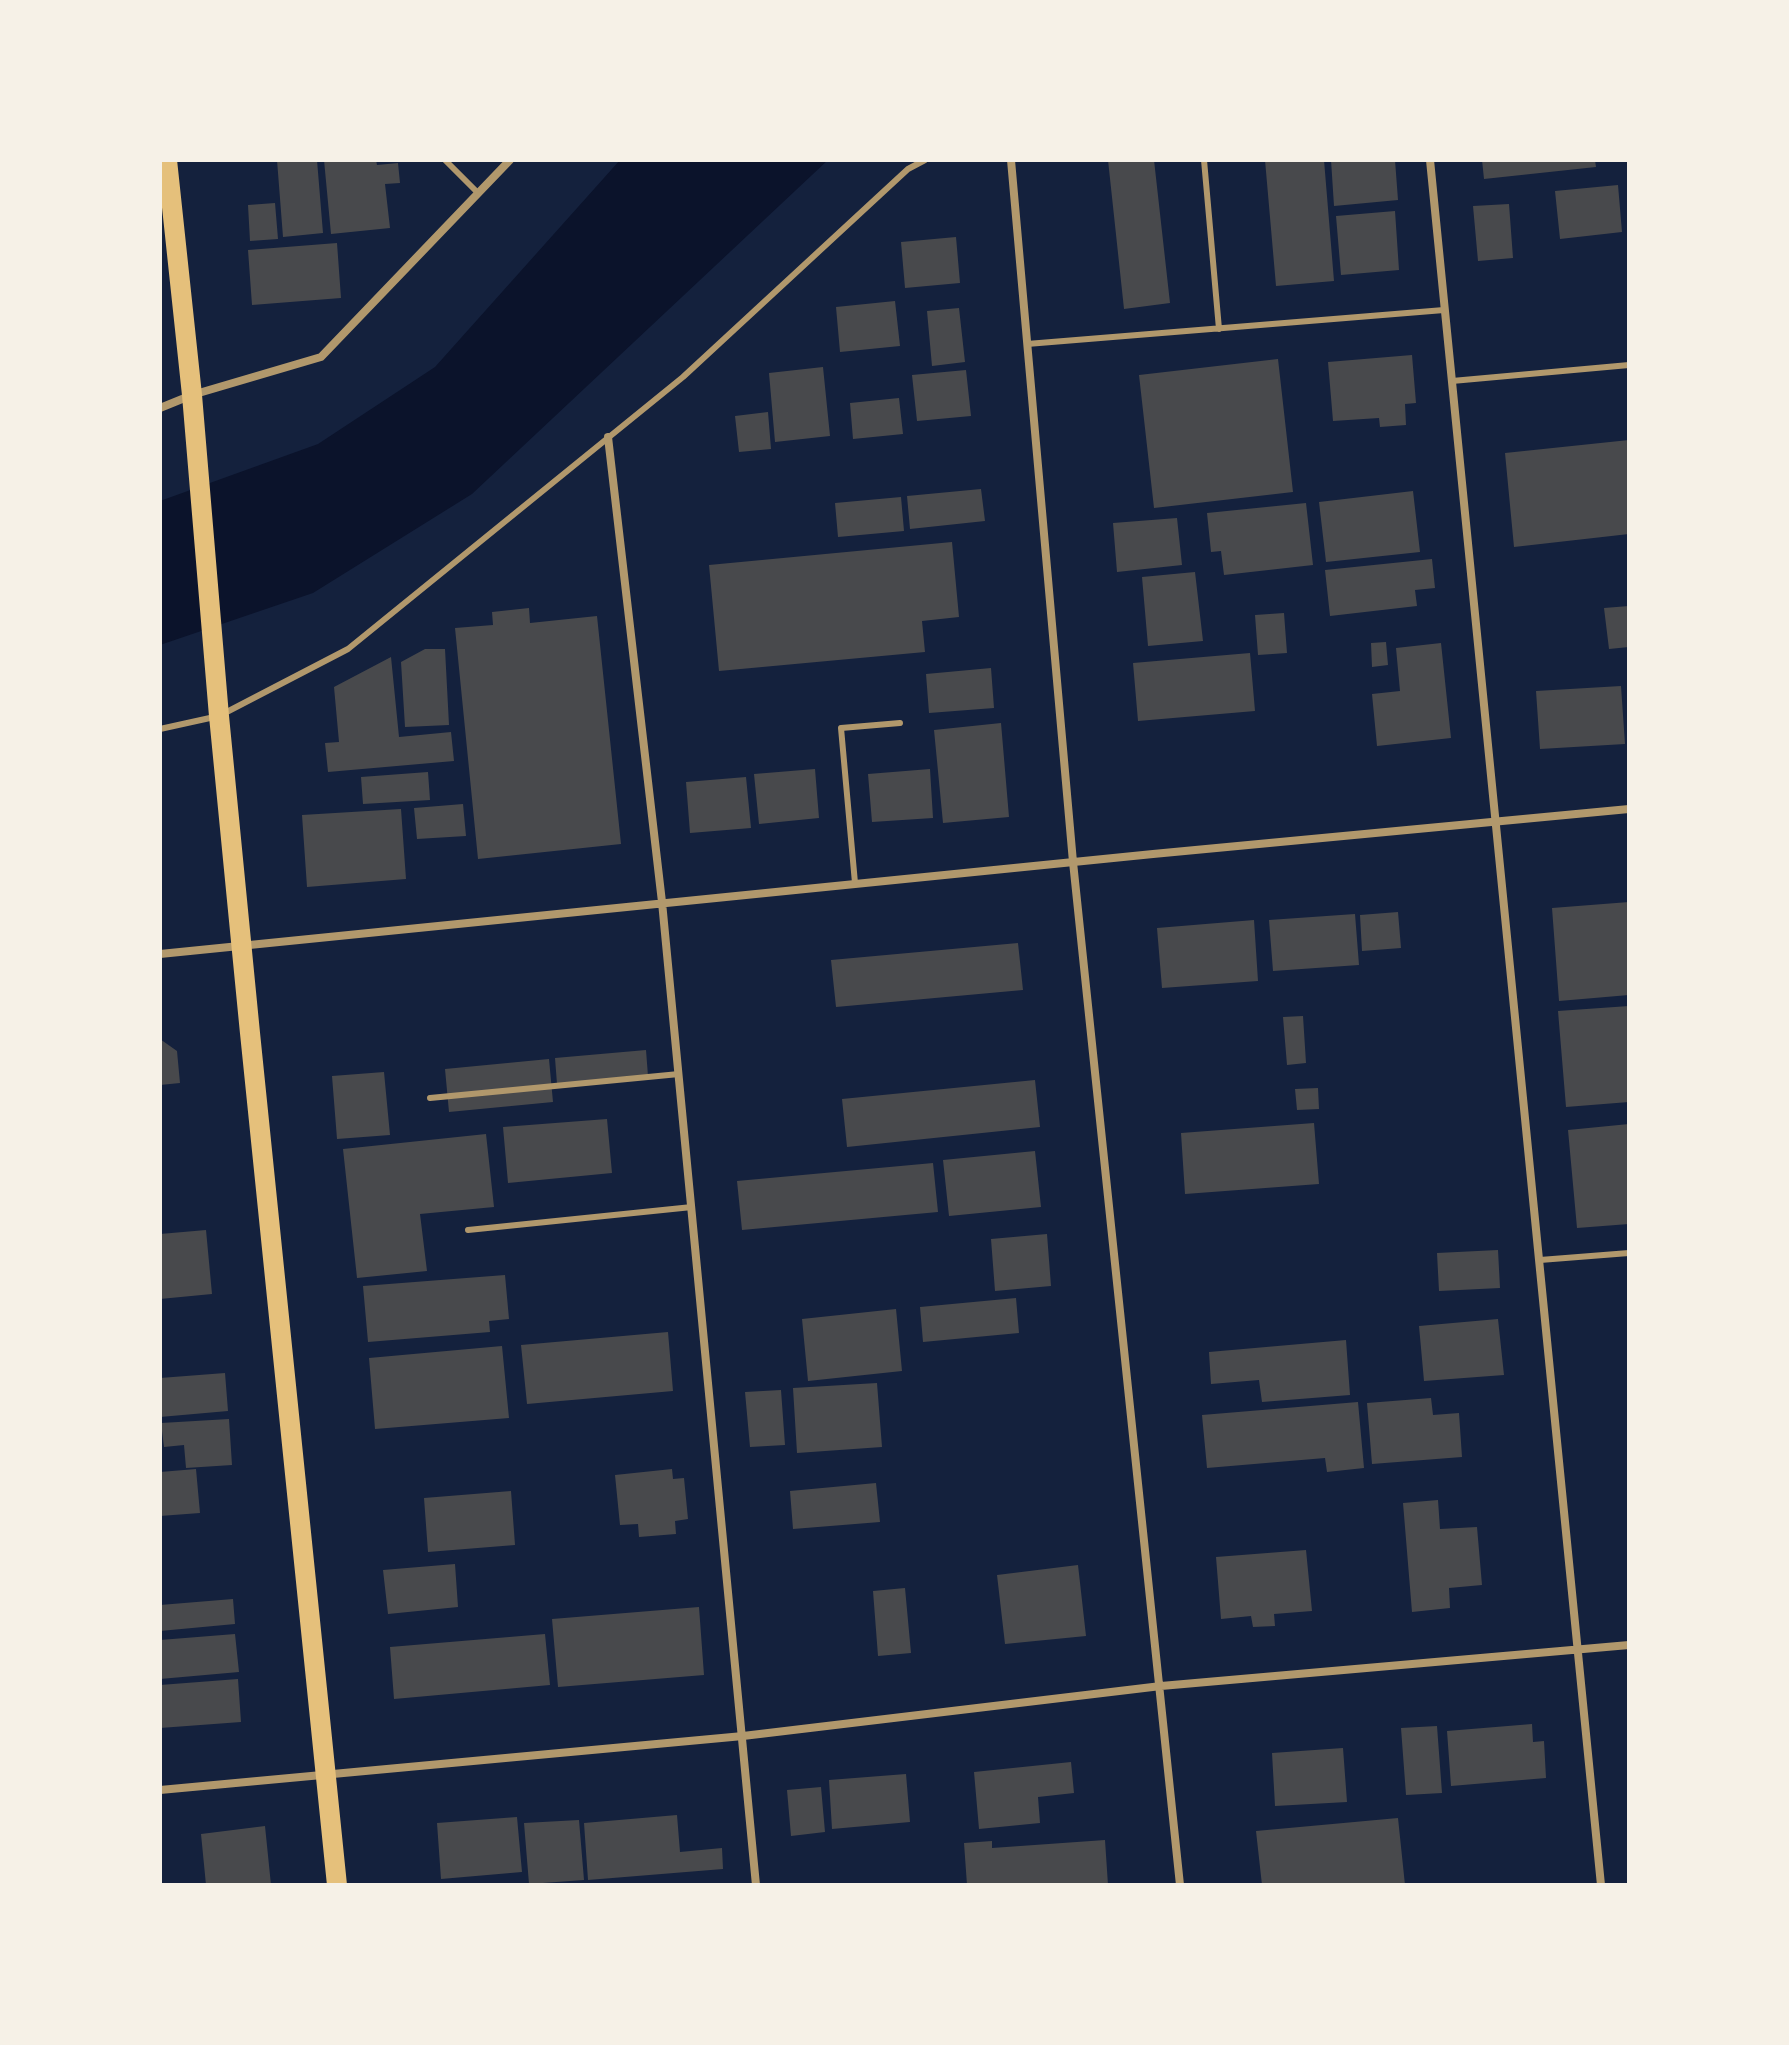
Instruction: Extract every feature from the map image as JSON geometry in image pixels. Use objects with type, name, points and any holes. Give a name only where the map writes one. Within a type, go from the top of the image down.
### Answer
[{"type":"main road","points":[[167,160],[192,395],[215,676],[337,1885]]},
{"type":"street","points":[[160,408],[192,395],[321,357],[510,160]]},
{"type":"street","points":[[1011,160],[1073,862],[1180,1885]]},
{"type":"street","points":[[1430,160],[1601,1885]]},
{"type":"street","points":[[608,437],[662,902],[756,1885]]},
{"type":"street","points":[[160,954],[662,902],[1629,809]]},
{"type":"street","points":[[160,1790],[743,1736],[1161,1686],[1629,1645]]},
{"type":"lane","points":[[445,160],[478,193]]},
{"type":"lane","points":[[160,729],[219,716],[348,649],[683,377],[908,169],[925,160]]},
{"type":"lane","points":[[1204,160],[1219,329]]},
{"type":"lane","points":[[1027,344],[1444,310]]},
{"type":"lane","points":[[1452,381],[1629,365]]},
{"type":"lane","points":[[855,883],[841,728],[900,723]]},
{"type":"lane","points":[[430,1098],[679,1074]]},
{"type":"lane","points":[[468,1230],[692,1207]]},
{"type":"lane","points":[[1540,1260],[1629,1253]]},
{"type":"water","points":[[620,160],[828,160],[472,494],[313,593],[160,645],[160,501],[318,444],[435,367]]},
{"type":"building","points":[[277,160],[317,160],[323,233],[283,237]]},
{"type":"building","points":[[324,160],[376,160],[377,165],[398,163],[400,183],[385,184],[390,228],[331,234]]},
{"type":"building","points":[[1108,160],[1154,160],[1170,303],[1124,309]]},
{"type":"building","points":[[1265,160],[1324,160],[1334,281],[1276,286]]},
{"type":"building","points":[[1331,160],[1395,160],[1398,200],[1334,206]]},
{"type":"building","points":[[1482,160],[1595,160],[1596,167],[1484,179]]},
{"type":"building","points":[[1618,185],[1622,232],[1560,239],[1555,191]]},
{"type":"building","points":[[275,203],[278,239],[250,241],[248,205]]},
{"type":"building","points":[[1509,204],[1513,258],[1478,261],[1473,206]]},
{"type":"building","points":[[1395,211],[1399,270],[1341,275],[1336,216]]},
{"type":"building","points":[[956,237],[960,283],[905,288],[901,242]]},
{"type":"building","points":[[337,243],[341,298],[252,305],[248,250]]},
{"type":"building","points":[[895,301],[900,346],[840,352],[836,307]]},
{"type":"building","points":[[959,308],[965,362],[932,366],[927,311]]},
{"type":"building","points":[[1412,355],[1416,403],[1405,404],[1406,425],[1380,427],[1379,418],[1333,421],[1328,362]]},
{"type":"building","points":[[1278,359],[1293,492],[1154,508],[1139,375]]},
{"type":"building","points":[[823,367],[830,436],[775,442],[769,373]]},
{"type":"building","points":[[966,370],[971,416],[917,421],[912,375]]},
{"type":"building","points":[[899,398],[903,434],[853,439],[850,403]]},
{"type":"building","points":[[768,412],[771,449],[739,452],[735,416]]},
{"type":"building","points":[[1629,440],[1629,534],[1514,547],[1505,453]]},
{"type":"building","points":[[981,489],[985,521],[910,529],[907,496]]},
{"type":"building","points":[[1413,491],[1420,552],[1326,562],[1319,502]]},
{"type":"building","points":[[901,497],[904,531],[838,537],[835,503]]},
{"type":"building","points":[[1306,503],[1313,565],[1224,575],[1221,551],[1211,552],[1207,513]]},
{"type":"building","points":[[1177,518],[1182,565],[1117,572],[1113,523]]},
{"type":"building","points":[[952,542],[959,617],[922,621],[925,652],[719,671],[709,565]]},
{"type":"building","points":[[1432,559],[1435,588],[1415,590],[1417,606],[1330,616],[1325,570]]},
{"type":"building","points":[[1195,572],[1203,641],[1148,646],[1142,577]]},
{"type":"building","points":[[1629,606],[1629,647],[1609,649],[1604,608]]},
{"type":"building","points":[[529,608],[530,623],[597,616],[621,844],[478,859],[455,628],[493,625],[492,612]]},
{"type":"building","points":[[1284,613],[1287,653],[1258,655],[1255,615]]},
{"type":"building","points":[[1386,642],[1388,665],[1372,667],[1371,643]]},
{"type":"building","points":[[1441,643],[1451,738],[1377,746],[1372,694],[1400,691],[1396,648]]},
{"type":"building","points":[[425,649],[445,649],[449,725],[405,727],[401,662]]},
{"type":"building","points":[[1250,653],[1255,711],[1138,721],[1133,663]]},
{"type":"building","points":[[391,657],[399,737],[451,732],[454,761],[328,772],[325,743],[339,742],[334,687]]},
{"type":"building","points":[[991,668],[994,708],[929,713],[926,674]]},
{"type":"building","points":[[1621,686],[1625,744],[1540,749],[1536,691]]},
{"type":"building","points":[[1001,723],[1009,817],[943,823],[934,730]]},
{"type":"building","points":[[815,769],[819,818],[759,824],[754,774]]},
{"type":"building","points":[[930,769],[933,818],[872,822],[868,774]]},
{"type":"building","points":[[428,772],[430,800],[363,804],[361,777]]},
{"type":"building","points":[[746,777],[751,828],[690,833],[686,782]]},
{"type":"building","points":[[463,804],[466,836],[417,839],[414,808]]},
{"type":"building","points":[[401,809],[406,879],[307,887],[302,815]]},
{"type":"building","points":[[1629,902],[1629,995],[1559,1001],[1552,908]]},
{"type":"building","points":[[1398,912],[1401,948],[1362,951],[1360,915]]},
{"type":"building","points":[[1355,914],[1359,965],[1273,971],[1269,920]]},
{"type":"building","points":[[1254,920],[1258,981],[1162,988],[1157,928]]},
{"type":"building","points":[[1018,943],[1023,990],[836,1007],[831,960]]},
{"type":"building","points":[[1629,1006],[1629,1102],[1566,1107],[1558,1011]]},
{"type":"building","points":[[1303,1016],[1306,1063],[1287,1065],[1283,1017]]},
{"type":"building","points":[[160,1039],[177,1051],[180,1083],[160,1085]]},
{"type":"building","points":[[646,1050],[648,1076],[557,1084],[555,1058]]},
{"type":"building","points":[[549,1059],[553,1102],[449,1112],[445,1069]]},
{"type":"building","points":[[384,1072],[390,1135],[337,1139],[332,1076]]},
{"type":"building","points":[[1035,1080],[1040,1127],[847,1147],[842,1099]]},
{"type":"building","points":[[1318,1088],[1319,1109],[1297,1110],[1295,1089]]},
{"type":"building","points":[[607,1119],[612,1173],[508,1183],[503,1127]]},
{"type":"building","points":[[1314,1123],[1319,1184],[1185,1194],[1181,1133]]},
{"type":"building","points":[[1629,1124],[1629,1224],[1577,1228],[1568,1130]]},
{"type":"building","points":[[486,1134],[494,1207],[420,1214],[427,1271],[357,1278],[343,1149]]},
{"type":"building","points":[[1035,1151],[1041,1207],[949,1216],[943,1160]]},
{"type":"building","points":[[933,1163],[938,1212],[742,1230],[737,1181]]},
{"type":"building","points":[[206,1230],[212,1294],[160,1299],[160,1234]]},
{"type":"building","points":[[1047,1234],[1051,1286],[995,1291],[991,1239]]},
{"type":"building","points":[[1498,1250],[1500,1288],[1439,1291],[1437,1253]]},
{"type":"building","points":[[505,1275],[509,1319],[489,1321],[490,1332],[368,1342],[363,1286]]},
{"type":"building","points":[[1016,1298],[1019,1333],[923,1342],[920,1307]]},
{"type":"building","points":[[896,1309],[902,1371],[808,1381],[802,1319]]},
{"type":"building","points":[[1498,1319],[1504,1375],[1424,1381],[1419,1326]]},
{"type":"building","points":[[668,1332],[673,1391],[527,1404],[521,1345]]},
{"type":"building","points":[[1346,1340],[1350,1395],[1262,1402],[1259,1380],[1211,1384],[1209,1352]]},
{"type":"building","points":[[502,1346],[509,1418],[375,1429],[369,1358]]},
{"type":"building","points":[[225,1373],[228,1411],[160,1417],[160,1378]]},
{"type":"building","points":[[877,1383],[882,1447],[797,1453],[793,1388]]},
{"type":"building","points":[[781,1390],[785,1445],[750,1447],[745,1392]]},
{"type":"building","points":[[1431,1398],[1433,1415],[1459,1413],[1462,1457],[1372,1464],[1367,1403]]},
{"type":"building","points":[[1358,1402],[1364,1468],[1327,1472],[1325,1458],[1207,1468],[1202,1415]]},
{"type":"building","points":[[229,1419],[232,1465],[186,1468],[184,1445],[164,1447],[161,1423]]},
{"type":"building","points":[[196,1469],[200,1513],[160,1516],[160,1472]]},
{"type":"building","points":[[672,1469],[673,1479],[684,1478],[688,1519],[675,1521],[676,1534],[639,1537],[638,1524],[620,1525],[615,1475]]},
{"type":"building","points":[[876,1483],[880,1522],[793,1529],[790,1491]]},
{"type":"building","points":[[511,1491],[515,1545],[428,1552],[424,1498]]},
{"type":"building","points":[[1438,1500],[1440,1529],[1477,1527],[1482,1585],[1449,1588],[1450,1608],[1412,1612],[1403,1503]]},
{"type":"building","points":[[1306,1550],[1312,1611],[1274,1614],[1275,1626],[1253,1627],[1251,1616],[1221,1619],[1216,1557]]},
{"type":"building","points":[[455,1564],[458,1607],[388,1614],[383,1570]]},
{"type":"building","points":[[1078,1565],[1086,1636],[1005,1644],[997,1575]]},
{"type":"building","points":[[905,1588],[911,1653],[878,1656],[873,1591]]},
{"type":"building","points":[[233,1599],[235,1624],[160,1631],[160,1605]]},
{"type":"building","points":[[699,1607],[704,1675],[558,1687],[552,1619]]},
{"type":"building","points":[[235,1634],[239,1672],[160,1679],[160,1640]]},
{"type":"building","points":[[545,1634],[550,1685],[394,1699],[390,1647]]},
{"type":"building","points":[[238,1679],[241,1722],[160,1728],[160,1685]]},
{"type":"building","points":[[1532,1724],[1533,1742],[1544,1741],[1546,1778],[1451,1786],[1447,1731]]},
{"type":"building","points":[[1437,1726],[1442,1793],[1406,1795],[1401,1728]]},
{"type":"building","points":[[1343,1748],[1347,1802],[1275,1806],[1272,1753]]},
{"type":"building","points":[[1071,1762],[1074,1793],[1038,1797],[1040,1823],[979,1829],[974,1772]]},
{"type":"building","points":[[906,1774],[910,1822],[832,1829],[829,1780]]},
{"type":"building","points":[[821,1787],[825,1832],[791,1836],[787,1790]]},
{"type":"building","points":[[677,1815],[680,1852],[722,1848],[723,1869],[588,1880],[584,1823]]},
{"type":"building","points":[[517,1817],[522,1872],[441,1879],[437,1823]]},
{"type":"building","points":[[1398,1818],[1405,1885],[1262,1885],[1256,1831]]},
{"type":"building","points":[[579,1820],[584,1880],[529,1884],[524,1823]]},
{"type":"building","points":[[265,1826],[271,1885],[206,1885],[201,1834]]},
{"type":"building","points":[[1105,1840],[1108,1885],[967,1885],[964,1843],[992,1841],[992,1848]]}]
